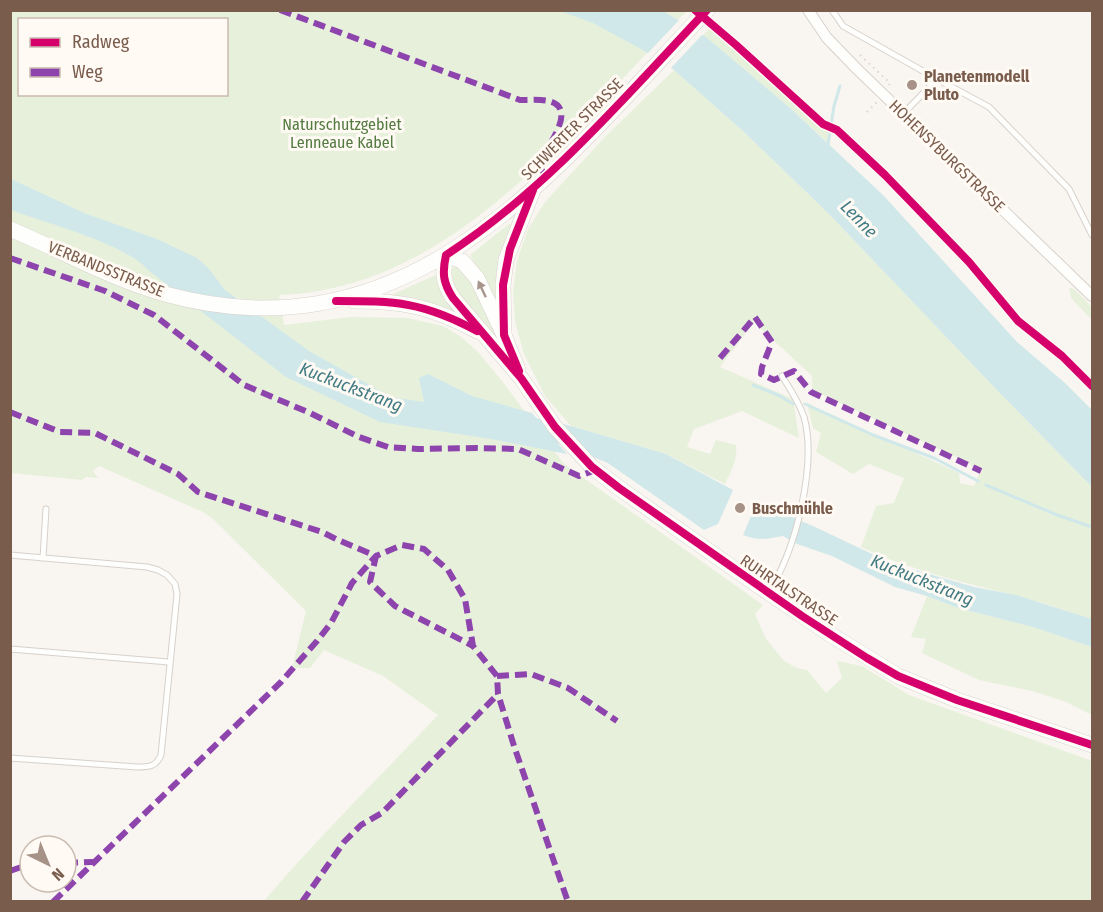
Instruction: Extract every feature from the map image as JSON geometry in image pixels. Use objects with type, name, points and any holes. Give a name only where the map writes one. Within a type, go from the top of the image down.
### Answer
[{"type":"main road","name":"SCHWERTER STRASSE","points":[[446,255],[486,228],[534,187],[594,129],[706,10]]},
{"type":"main road","points":[[504,335],[502,303],[506,260],[534,187]]},
{"type":"main road","name":"VERBANDSSTRASSE","points":[[10,229],[126,281],[166,294],[226,306],[287,307],[336,301],[383,286],[446,255]]},
{"type":"main road","name":"RUHRTALSTRASSE","points":[[521,378],[504,335],[472,271],[462,261],[446,255],[442,273],[446,286],[521,378],[555,427],[592,467],[619,488],[768,592],[898,676],[957,700],[1092,745]]},
{"type":"main road","points":[[336,301],[388,301],[409,304],[439,312],[484,335]]},
{"type":"street","name":"HOHENSYBURGSTRASSE","points":[[808,10],[827,38],[1092,296]]},
{"type":"lane","points":[[832,10],[843,26],[989,107],[1069,189],[1092,235]]},
{"type":"lane","points":[[904,113],[937,78]]},
{"type":"lane","name":"RUHRTALSTRASSE","points":[[768,592],[778,578],[799,519],[807,476],[808,443],[804,418],[782,376]]},
{"type":"lane","points":[[43,558],[46,509]]},
{"type":"lane","points":[[10,555],[147,567],[166,575],[175,584],[177,594],[161,756],[158,763],[152,767],[137,768],[10,758]]},
{"type":"lane","points":[[10,649],[169,662]]},
{"type":"path","points":[[867,112],[874,105]]},
{"type":"green space","name":"Naturschutzgebiet Lenneaue Kabel","points":[[10,11],[687,11],[678,20],[671,16],[640,48],[647,53],[609,93],[528,174],[484,212],[438,244],[389,270],[336,287],[279,295],[284,325],[351,317],[407,318],[443,326],[460,336],[477,351],[564,464],[763,605],[755,614],[766,639],[784,661],[807,670],[826,693],[842,678],[837,661],[862,666],[909,695],[1092,761],[1092,901],[264,901],[438,715],[383,676],[324,650],[310,668],[292,668],[306,611],[212,518],[99,466],[93,471],[98,478],[86,477],[82,480],[11,473]]},
{"type":"green space","points":[[711,27],[822,127],[830,131],[828,143],[703,35]]},
{"type":"green space","points":[[674,70],[744,132],[829,214],[1092,487],[1092,619],[1034,600],[917,569],[861,547],[876,506],[894,503],[904,478],[869,464],[853,474],[816,452],[821,433],[813,428],[807,403],[959,473],[960,483],[974,486],[979,474],[969,463],[812,390],[812,376],[754,322],[720,367],[793,399],[799,438],[742,411],[694,429],[687,447],[710,454],[716,440],[736,445],[735,460],[725,484],[666,454],[571,426],[545,396],[524,354],[515,322],[513,292],[517,261],[528,229],[545,202],[604,138]]},
{"type":"green space","points":[[509,224],[513,225],[498,306],[470,255]]},
{"type":"green space","points":[[455,266],[464,268],[497,338],[460,300],[448,272]]},
{"type":"green space","points":[[436,275],[460,315],[390,295],[393,294]]},
{"type":"green space","points":[[1069,288],[1074,289],[1092,307],[1092,320],[1071,298]]},
{"type":"green space","points":[[927,596],[958,608],[1033,627],[1092,647],[1092,715],[1064,701],[1032,691],[979,680],[922,653],[926,639],[911,637]]},
{"type":"water","name":"Lenne","points":[[560,11],[663,11],[706,37],[790,108],[884,196],[1017,342],[1065,383],[1092,410],[1092,487],[829,214],[744,132],[674,70],[593,23]]},
{"type":"water","points":[[11,179],[84,213],[157,239],[197,258],[225,290],[309,351],[391,397],[424,402],[419,378],[428,374],[472,396],[532,413],[567,454],[491,439],[380,422],[286,377],[137,260],[104,243],[11,210]]},
{"type":"water","points":[[571,426],[666,454],[733,490],[718,524],[704,530],[605,461]]},
{"type":"water","points":[[757,502],[891,563],[974,587],[1016,595],[1092,619],[1092,647],[1033,627],[958,608],[895,587],[832,556],[797,544],[783,536],[763,539],[743,535]]},
{"type":"pier","points":[[681,18],[704,33],[669,70],[646,55]]},
{"type":"waterway","points":[[828,145],[834,106],[840,86]]},
{"type":"waterway","points":[[753,385],[793,404]]},
{"type":"waterway","points":[[805,404],[873,435],[934,458],[978,481]]},
{"type":"waterway","name":"Kuckuckstrang","points":[[521,425],[566,435],[610,453]]},
{"type":"waterway","points":[[986,485],[1092,527]]},
{"type":"marked path","points":[[280,10],[520,100],[546,100],[558,105],[561,121],[538,165],[546,176]]},
{"type":"marked path","points":[[10,258],[105,291],[154,315],[244,385],[359,437],[388,447],[518,449],[579,476],[596,470]]},
{"type":"marked path","points":[[720,358],[755,317],[772,342],[761,374],[774,380],[794,371],[811,392],[981,471]]},
{"type":"marked path","points":[[10,412],[60,432],[95,433],[178,474],[198,492],[322,532],[376,556],[370,582],[395,606],[473,646]]},
{"type":"marked path","points":[[53,902],[281,682],[331,623],[352,583],[376,556],[402,545],[424,549],[448,570],[465,599],[473,646],[497,676],[498,694],[514,746],[568,902]]},
{"type":"marked path","points":[[497,676],[531,674],[568,688],[617,721]]},
{"type":"marked path","points":[[302,902],[344,842],[361,825],[382,813],[498,694]]},
{"type":"marked path","points":[[78,863],[93,862]]},
{"type":"marked path","points":[[10,871],[18,868]]},
{"type":"cycle path","points":[[695,10],[823,124],[837,130],[885,175],[969,262],[1018,321],[1062,356],[1092,386]]},
{"type":"cycle path","points":[[707,10],[615,109],[551,172],[483,229],[446,255],[444,278],[450,293],[521,378],[555,427],[592,467],[619,488],[802,616],[898,676],[957,700],[1092,745]]},
{"type":"cycle path","points":[[519,371],[504,335],[503,285],[510,249],[533,190]]},
{"type":"cycle path","points":[[336,301],[409,305],[441,314],[477,331]]},
{"type":"place","name":"Planetenmodell Pluto","points":[[912,85]]},
{"type":"place","name":"Buschmühle","points":[[740,508]]}]
